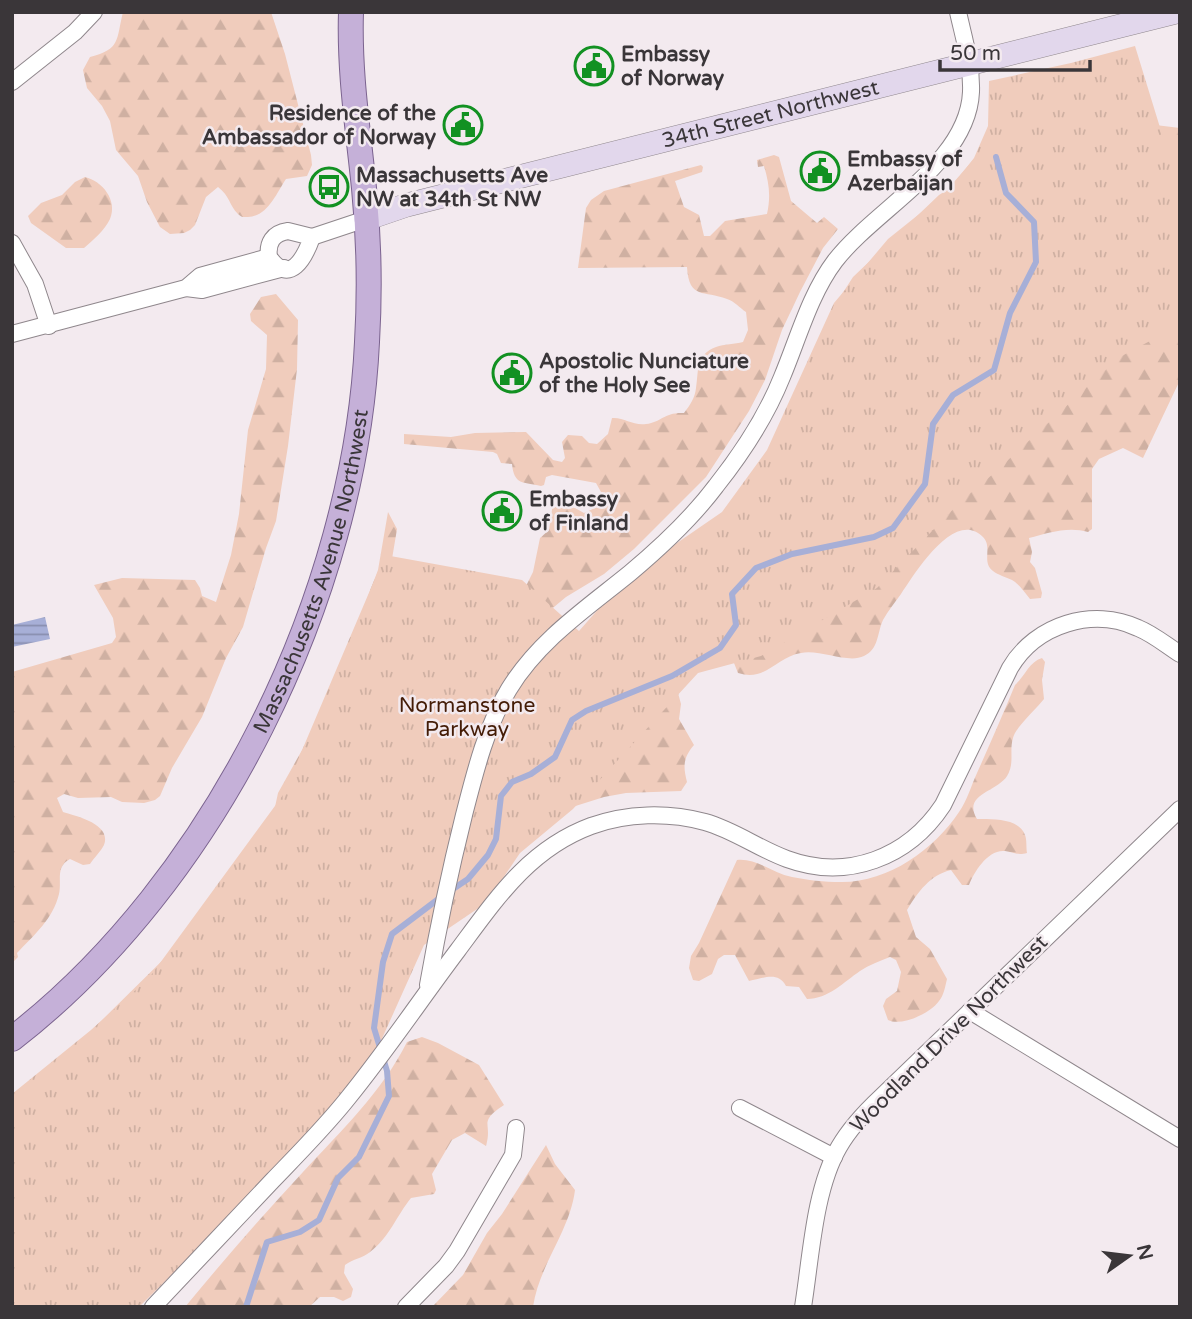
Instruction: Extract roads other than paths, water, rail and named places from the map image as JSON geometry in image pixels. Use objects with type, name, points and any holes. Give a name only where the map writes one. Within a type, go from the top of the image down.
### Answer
[{"type":"main road","name":"Massachusetts Avenue Northwest","points":[[12,1039],[58,999],[112,945],[150,901],[222,798],[246,758],[282,685],[309,620],[328,562],[354,456],[361,415],[367,344],[366,219],[352,83],[351,12]]},
{"type":"main road","name":"34th Street Northwest","points":[[366,219],[407,205],[1176,12]]},
{"type":"street","points":[[12,82],[75,32],[94,12]]},
{"type":"street","points":[[427,991],[446,887],[484,747],[508,691],[550,639],[672,535],[735,462],[770,405],[817,292],[834,262],[932,168],[958,135],[971,100],[971,64],[958,12]]},
{"type":"street","points":[[284,268],[278,267],[269,257],[272,239],[282,232],[312,237],[366,219]]},
{"type":"street","points":[[12,334],[186,288],[202,290],[295,267],[300,263],[312,237]]},
{"type":"street","points":[[12,243],[35,284],[49,326]]},
{"type":"street","points":[[186,288],[200,276],[269,257]]},
{"type":"street","points":[[153,1307],[322,1128],[390,1046],[427,991],[511,880],[539,854],[574,833],[624,818],[675,816],[724,828],[779,856],[811,865],[848,867],[869,862],[900,849],[932,822],[943,805],[1014,660],[1044,634],[1083,619],[1111,619],[1140,628],[1180,654]]},
{"type":"street","name":"Woodland Drive Northwest","points":[[803,1307],[821,1193],[834,1157],[861,1117],[1180,809]]},
{"type":"street","points":[[970,1012],[1180,1139]]},
{"type":"street","points":[[740,1108],[834,1157]]},
{"type":"street","points":[[405,1307],[457,1251],[513,1154],[516,1128]]},
{"type":"water","points":[[45,617],[50,639],[12,647],[12,625]]},
{"type":"waterway","points":[[450,891],[468,879],[488,855],[496,839],[501,796],[512,782],[531,774],[555,757],[572,720],[586,711],[672,676],[720,648],[736,625],[732,594],[756,568],[792,554],[874,537],[893,528],[925,484],[933,424],[953,395],[994,370],[1010,313],[1036,262],[1034,222],[1006,193],[996,157]]},
{"type":"waterway","points":[[246,1307],[267,1242],[300,1232],[319,1220],[338,1178],[359,1157],[389,1096],[387,1071],[374,1028],[383,962],[392,934],[441,897]]},
{"type":"place","name":"Embassy of Norway","points":[[594,66]]},
{"type":"place","name":"Residence of the Ambassador of Norway","points":[[463,125]]},
{"type":"place","name":"Embassy of Azerbaijan","points":[[820,171]]},
{"type":"place","name":"Massachusetts Ave NW at 34th St NW","points":[[329,187]]},
{"type":"place","name":"Apostolic Nunciature of the Holy See","points":[[512,373]]},
{"type":"place","name":"Embassy of Finland","points":[[502,511]]},
{"type":"park label","name":"Normanstone Parkway","points":[[467,717]]}]
